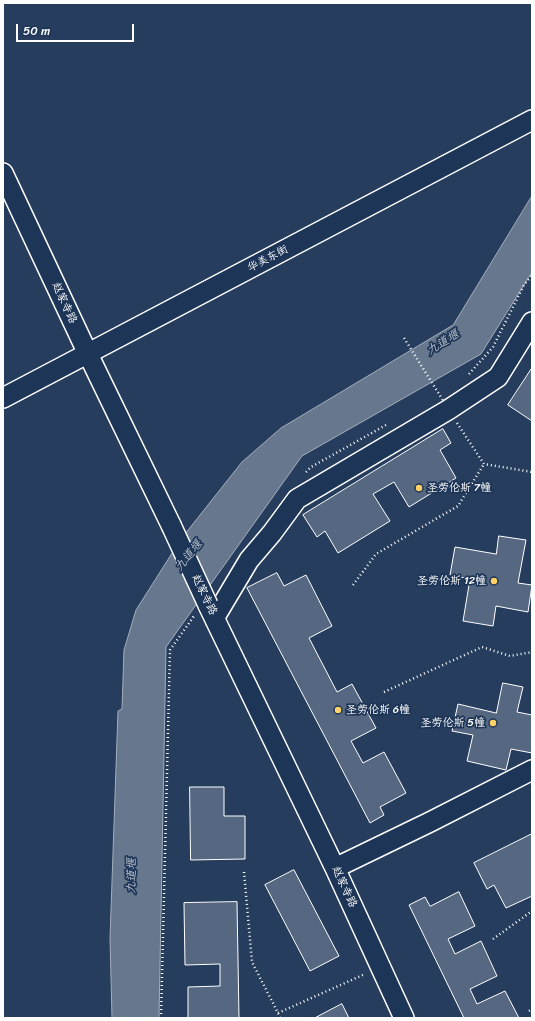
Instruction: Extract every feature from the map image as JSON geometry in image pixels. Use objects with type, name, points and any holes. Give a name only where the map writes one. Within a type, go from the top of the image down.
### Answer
[{"type":"street","name":"华美东街","points":[[3,398],[532,120]]},
{"type":"street","name":"赵家寺路","points":[[3,173],[88,354],[171,525],[206,612],[335,868],[404,1018]]},
{"type":"street","points":[[206,612],[272,534],[297,499],[442,401],[498,377],[532,322]]},
{"type":"street","points":[[335,868],[532,770]]},
{"type":"path","points":[[467,376],[493,347],[524,285],[532,275]]},
{"type":"path","points":[[404,338],[442,401],[484,464],[532,472]]},
{"type":"path","points":[[302,477],[312,467],[387,424]]},
{"type":"path","points":[[353,585],[376,554],[458,506],[484,464]]},
{"type":"path","points":[[161,1018],[170,650],[206,612]]},
{"type":"path","points":[[384,692],[482,647],[510,656],[532,652]]},
{"type":"path","points":[[244,872],[252,962],[280,1018]]},
{"type":"path","points":[[493,939],[532,912]]},
{"type":"path","points":[[278,1013],[380,967]]},
{"type":"water","name":"九道堰","points":[[532,196],[532,272],[481,354],[302,456],[166,647],[159,1018],[112,1018],[110,938],[118,711],[122,709],[124,650],[136,610],[181,539],[242,462],[281,428],[453,325]]},
{"type":"building","points":[[532,368],[532,421],[508,405]]},
{"type":"building","name":"圣劳伦斯 7幢","points":[[443,429],[451,443],[440,450],[456,478],[409,507],[394,482],[373,494],[390,521],[338,553],[325,531],[317,537],[303,515]]},
{"type":"building","name":"圣劳伦斯 12幢","points":[[499,536],[526,540],[518,583],[532,585],[528,612],[496,606],[493,626],[463,621],[470,579],[450,575],[455,547],[496,554]]},
{"type":"building","name":"圣劳伦斯 6幢","points":[[277,573],[284,586],[306,575],[332,626],[309,638],[337,692],[352,684],[376,728],[351,741],[363,763],[384,752],[406,793],[380,807],[384,815],[370,823],[247,588]]},
{"type":"building","name":"圣劳伦斯 5幢","points":[[503,683],[523,687],[517,712],[532,715],[532,753],[511,749],[506,770],[467,761],[473,735],[452,731],[458,704],[496,713]]},
{"type":"building","points":[[190,787],[224,787],[224,816],[245,816],[245,859],[191,860]]},
{"type":"building","points":[[532,834],[532,896],[506,908],[494,885],[487,889],[474,863]]},
{"type":"building","points":[[294,870],[339,956],[310,971],[265,885]]},
{"type":"building","points":[[459,892],[475,926],[448,939],[455,954],[481,941],[497,976],[470,989],[477,1004],[505,991],[519,1018],[464,1018],[409,905],[425,897],[430,906]]},
{"type":"building","points":[[237,902],[239,1018],[188,1018],[188,987],[220,986],[220,964],[185,965],[184,903]]},
{"type":"building","points":[[342,1004],[349,1018],[315,1018]]},
{"type":"place","name":"圣劳伦斯 7幢","points":[[419,488]]},
{"type":"place","name":"圣劳伦斯 12幢","points":[[494,581]]},
{"type":"place","name":"圣劳伦斯 6幢","points":[[338,710]]},
{"type":"place","name":"圣劳伦斯 5幢","points":[[493,723]]}]
